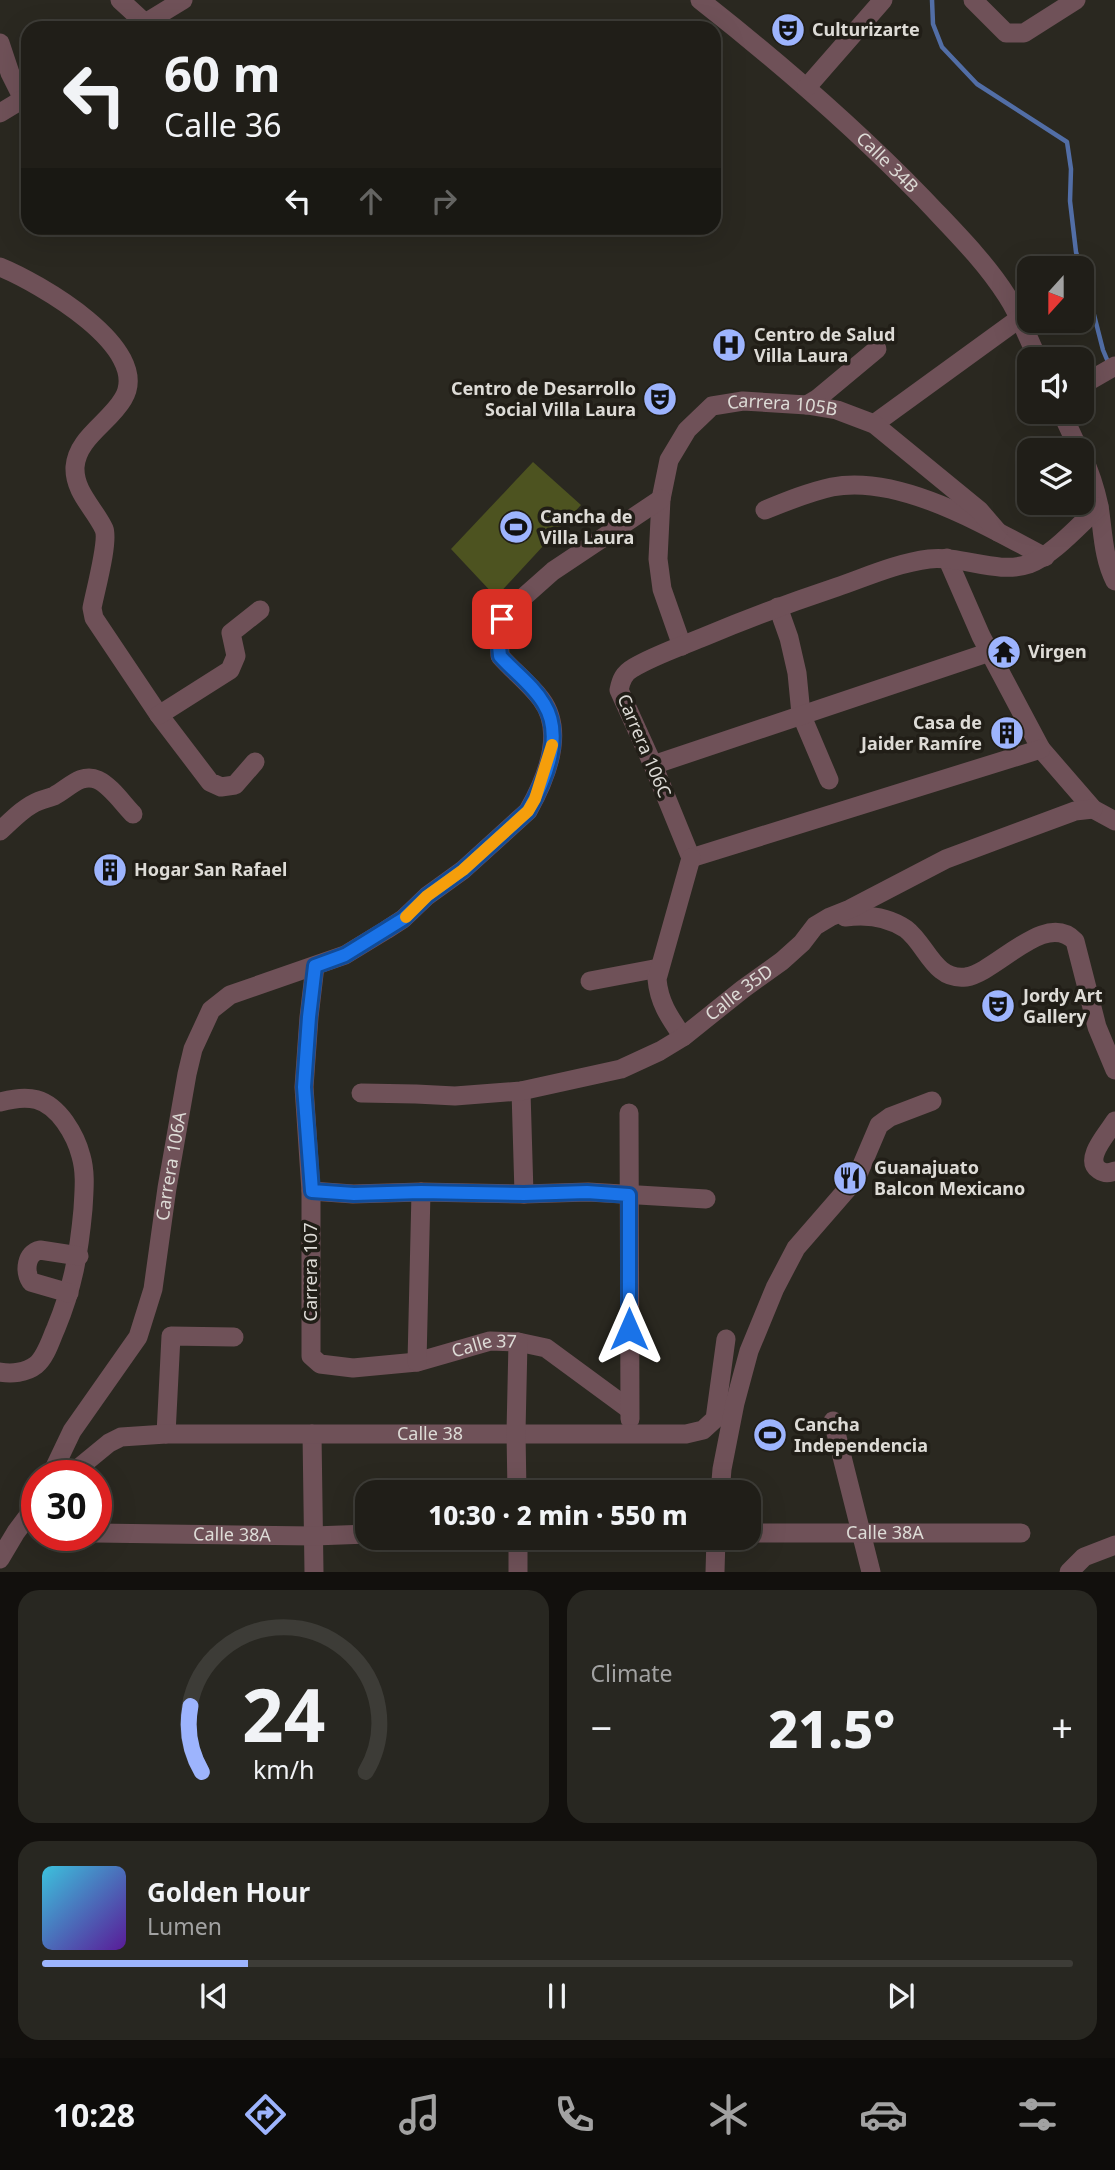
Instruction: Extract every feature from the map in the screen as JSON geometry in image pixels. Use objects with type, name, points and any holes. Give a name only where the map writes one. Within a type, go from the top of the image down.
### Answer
[{"type":"street","points":[[120,0],[138,21]]},
{"type":"street","points":[[148,21],[183,0]]},
{"type":"street","name":"Calle 34B","points":[[700,0],[807,87],[881,154],[989,271],[1017,313]]},
{"type":"street","points":[[807,87],[883,0]]},
{"type":"street","points":[[973,0],[1006,33],[1024,33],[1076,0]]},
{"type":"street","points":[[0,43],[10,73],[21,90]]},
{"type":"street","points":[[0,113],[21,101]]},
{"type":"street","points":[[0,267],[20,275],[57,297],[89,321],[122,355],[128,379],[125,397],[77,454],[75,471],[79,487],[105,531],[106,544],[92,608],[94,618],[159,715],[210,782],[221,787],[235,785],[256,762]]},
{"type":"street","points":[[874,424],[1017,320]]},
{"type":"street","points":[[807,405],[877,349]]},
{"type":"street","points":[[1094,378],[1115,366]]},
{"type":"street","name":"Carrera 105B","points":[[662,499],[669,460],[687,430],[712,406],[743,401],[807,405],[837,410],[874,424],[979,510],[998,531]]},
{"type":"street","points":[[1094,484],[1104,545],[1115,581]]},
{"type":"street","points":[[765,510],[832,487],[862,485],[899,491],[964,515],[1045,557],[1099,507]]},
{"type":"street","points":[[662,499],[658,534],[661,579],[673,625],[682,646]]},
{"type":"street","name":"Carrera 106A","points":[[58,1460],[72,1431],[138,1337],[153,1289],[187,1074],[201,1029],[211,1010],[230,995],[345,955],[403,919],[427,896],[463,870],[528,811],[535,799],[551,752],[554,732],[544,702],[527,681],[500,656],[498,636],[502,619],[525,594],[553,571],[662,499]]},
{"type":"street","name":"Carrera 106C","points":[[691,858],[619,690],[622,678],[631,669],[778,607],[902,565],[925,559],[947,558],[1016,568],[1045,557]]},
{"type":"street","points":[[947,558],[990,652],[1041,749],[1093,809],[1115,821]]},
{"type":"street","points":[[778,607],[797,673],[801,714],[829,780]]},
{"type":"street","points":[[159,715],[230,670],[236,656],[231,633],[260,610]]},
{"type":"street","points":[[653,765],[990,652]]},
{"type":"street","points":[[684,1037],[666,1013],[657,979],[691,858],[1041,749]]},
{"type":"street","points":[[0,831],[38,801],[53,797],[81,779],[89,777],[107,787],[132,814]]},
{"type":"street","name":"Calle 35D","points":[[361,1093],[455,1096],[521,1091],[621,1069],[660,1052],[684,1037],[782,961],[802,943],[815,926],[830,917],[946,859],[1074,811],[1093,809]]},
{"type":"street","points":[[830,917],[869,914],[890,921],[906,929],[922,944],[940,971],[965,977],[978,973],[1033,939],[1062,932],[1069,935],[1075,941],[1097,1027],[1115,1070]]},
{"type":"street","name":"Carrera 107","points":[[315,966],[304,1087],[312,1191],[310,1344],[311,1356],[320,1364]]},
{"type":"street","points":[[590,981],[659,968]]},
{"type":"street","points":[[521,1091],[524,1194]]},
{"type":"street","points":[[0,1102],[12,1098],[36,1098],[58,1113],[72,1133],[81,1156],[85,1185],[79,1256],[69,1293],[48,1346],[36,1365],[23,1371],[0,1372]]},
{"type":"street","points":[[721,1480],[735,1403],[749,1351],[775,1288],[796,1248],[856,1179],[879,1125],[890,1117],[932,1101]]},
{"type":"street","points":[[629,1114],[631,1434]]},
{"type":"street","points":[[1115,1121],[1094,1153],[1093,1162],[1102,1172],[1115,1171]]},
{"type":"street","points":[[312,1191],[354,1194],[587,1192],[706,1199]]},
{"type":"street","points":[[416,1362],[421,1192]]},
{"type":"street","points":[[69,1293],[31,1282],[26,1270],[34,1251],[79,1256]]},
{"type":"street","points":[[166,1434],[171,1336],[234,1337]]},
{"type":"street","name":"Calle 38","points":[[88,1460],[121,1437],[166,1434],[686,1434],[703,1430],[715,1419],[726,1339]]},
{"type":"street","name":"Calle 37","points":[[320,1364],[354,1368],[416,1362],[490,1341],[518,1342],[546,1348],[629,1409]]},
{"type":"street","points":[[517,1480],[518,1342]]},
{"type":"street","points":[[833,1421],[871,1572]]},
{"type":"street","points":[[312,1434],[314,1572]]},
{"type":"street","points":[[0,1559],[21,1525]]},
{"type":"street","points":[[16,1532],[21,1532]]},
{"type":"street","name":"Calle 38A","points":[[112,1533],[355,1534]]},
{"type":"street","name":"Calle 38A","points":[[761,1534],[1021,1533]]},
{"type":"street","points":[[1069,1572],[1084,1557],[1115,1545]]},
{"type":"street","points":[[518,1550],[518,1572]]},
{"type":"street","points":[[715,1572],[716,1550]]},
{"type":"green space","name":"Cancha de Villa Laura","points":[[533,462],[581,505],[496,597],[451,549]]},
{"type":"waterway","points":[[932,0],[933,24],[942,47],[977,84],[1067,142],[1071,169],[1070,201],[1077,256]]},
{"type":"waterway","points":[[1094,315],[1108,362]]},
{"type":"slow traffic","points":[[406,917],[528,811],[535,799],[552,745]]},
{"type":"place","name":"Culturizarte","points":[[788,30]]},
{"type":"place","name":"Centro de Salud Villa Laura","points":[[729,345]]},
{"type":"place","name":"Centro de Desarrollo Social Villa Laura","points":[[660,399]]},
{"type":"place","name":"Cancha de Villa Laura","points":[[516,527]]},
{"type":"place","name":"Virgen","points":[[1004,652]]},
{"type":"place","name":"Casa de Jaider Ramíre","points":[[1007,733]]},
{"type":"place","name":"Hogar San Rafael","points":[[110,870]]},
{"type":"place","name":"Jordy Art Gallery","points":[[998,1006]]},
{"type":"place","name":"Guanajuato Balcon Mexicano","points":[[850,1178]]},
{"type":"place","name":"Cancha Independencia","points":[[770,1435]]},
{"type":"route","points":[[502,619],[498,636],[500,656],[527,681],[544,702],[550,715],[554,732],[547,765],[528,811],[463,870],[427,896],[403,919],[345,955],[315,966],[304,1087],[312,1191],[354,1194],[587,1192],[629,1195],[629,1329]]}]
